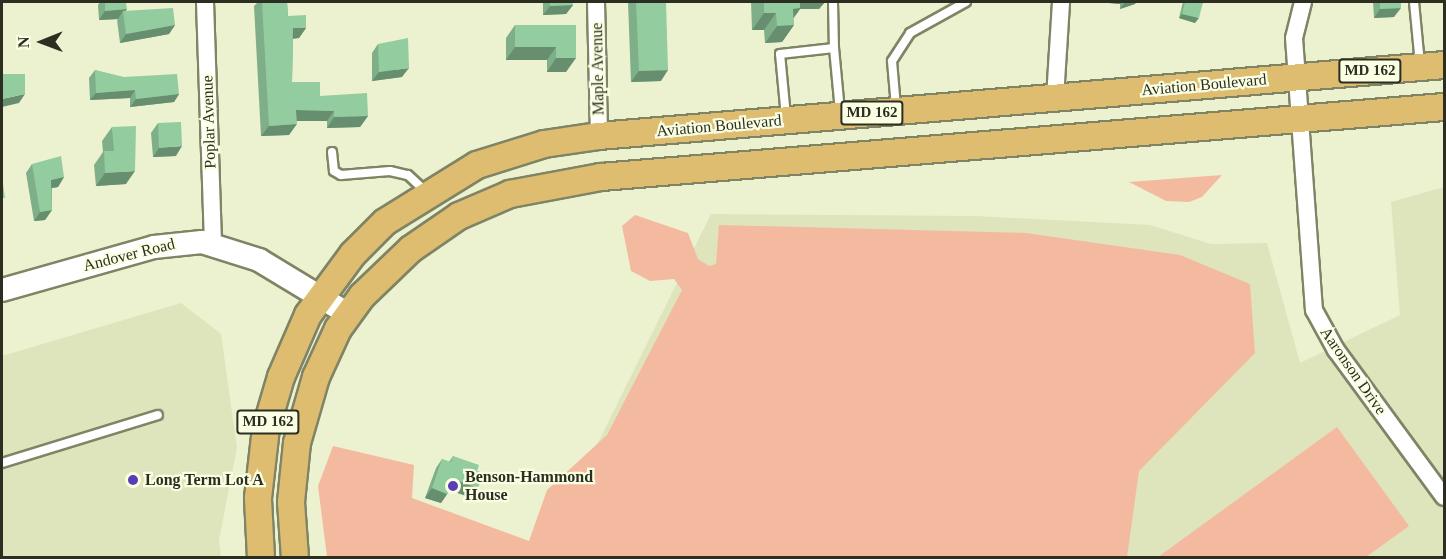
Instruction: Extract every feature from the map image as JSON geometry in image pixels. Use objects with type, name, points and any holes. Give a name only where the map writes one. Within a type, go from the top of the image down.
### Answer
[{"type":"main road","name":"Aviation Boulevard","points":[[261,558],[258,498],[266,428],[281,377],[319,296],[385,222],[426,192],[500,156],[599,136],[1432,66]]},
{"type":"main road","name":"MD 162","points":[[295,558],[291,502],[297,443],[316,377],[348,314],[380,277],[436,230],[484,204],[538,185],[1444,107]]},
{"type":"main road","name":"Andover Road","points":[[2,290],[154,247],[213,243],[259,260],[348,314]]},
{"type":"street","name":"Poplar Avenue","points":[[205,2],[213,243]]},
{"type":"street","name":"Maple Avenue","points":[[596,2],[599,136]]},
{"type":"street","points":[[1055,98],[1061,2]]},
{"type":"street","name":"Aaronson Drive","points":[[1303,2],[1294,28],[1314,310],[1332,344],[1444,497]]},
{"type":"lane","points":[[832,2],[840,116]]},
{"type":"lane","points":[[896,111],[892,61],[910,33],[966,2]]},
{"type":"lane","points":[[1414,2],[1432,66]]},
{"type":"lane","points":[[786,120],[780,54],[834,48]]},
{"type":"lane","points":[[332,152],[334,171],[342,175],[390,171],[408,175],[426,192]]},
{"type":"lane","points":[[2,463],[158,415]]},
{"type":"shaded area","points":[[1222,175],[1202,197],[1189,202],[1166,201],[1129,182]]},
{"type":"shaded area","points":[[1444,187],[1444,557],[541,558],[711,214],[976,216],[1150,225],[1211,244],[1267,243],[1300,363],[1400,315],[1391,202]]},
{"type":"shaded area","points":[[635,215],[688,233],[698,259],[709,266],[716,264],[719,225],[1026,233],[1180,255],[1250,284],[1255,353],[1139,471],[1127,557],[327,557],[318,486],[333,446],[414,465],[412,498],[529,541],[547,490],[607,435],[682,290],[674,279],[650,281],[631,271],[622,226]]},
{"type":"shaded area","points":[[181,303],[221,334],[237,448],[219,540],[221,557],[2,558],[2,356]]},
{"type":"shaded area","points":[[1337,427],[1409,526],[1366,557],[1158,557]]},
{"type":"building","points":[[105,2],[126,2],[127,9],[105,11]]},
{"type":"building","points":[[262,2],[287,2],[288,16],[306,15],[306,28],[293,28],[292,82],[320,82],[320,96],[367,93],[368,116],[334,117],[334,111],[296,110],[297,124],[269,126]]},
{"type":"building","points":[[550,2],[572,2],[573,5],[550,6]]},
{"type":"building","points":[[636,2],[666,2],[668,70],[639,71]]},
{"type":"building","points":[[764,2],[800,2],[800,8],[793,9],[794,25],[777,26],[776,13],[764,13]]},
{"type":"building","points":[[1185,2],[1203,2],[1199,18],[1182,14]]},
{"type":"building","points":[[1380,2],[1401,2],[1401,8],[1380,9]]},
{"type":"building","points":[[173,8],[175,25],[126,34],[123,11]]},
{"type":"building","points":[[515,25],[576,25],[576,58],[556,58],[556,47],[515,47]]},
{"type":"building","points":[[408,38],[409,68],[379,72],[378,44]]},
{"type":"building","points":[[95,70],[124,77],[177,74],[179,94],[136,99],[135,90],[96,93]]},
{"type":"building","points":[[2,74],[25,74],[25,94],[2,99]]},
{"type":"building","points":[[181,122],[182,146],[159,148],[158,123]]},
{"type":"building","points":[[136,126],[135,171],[105,173],[104,151],[114,151],[112,127]]},
{"type":"building","points":[[61,156],[64,177],[51,180],[52,210],[40,212],[32,164]]},
{"type":"building","points":[[2,177],[5,198],[2,198]]},
{"type":"building","points":[[453,456],[479,465],[477,471],[484,473],[478,488],[456,480],[447,494],[432,488],[442,459],[451,462]]},
{"type":"place","name":"Long Term Lot A","points":[[133,480]]},
{"type":"place","name":"Benson-Hammond House","points":[[453,486]]}]
